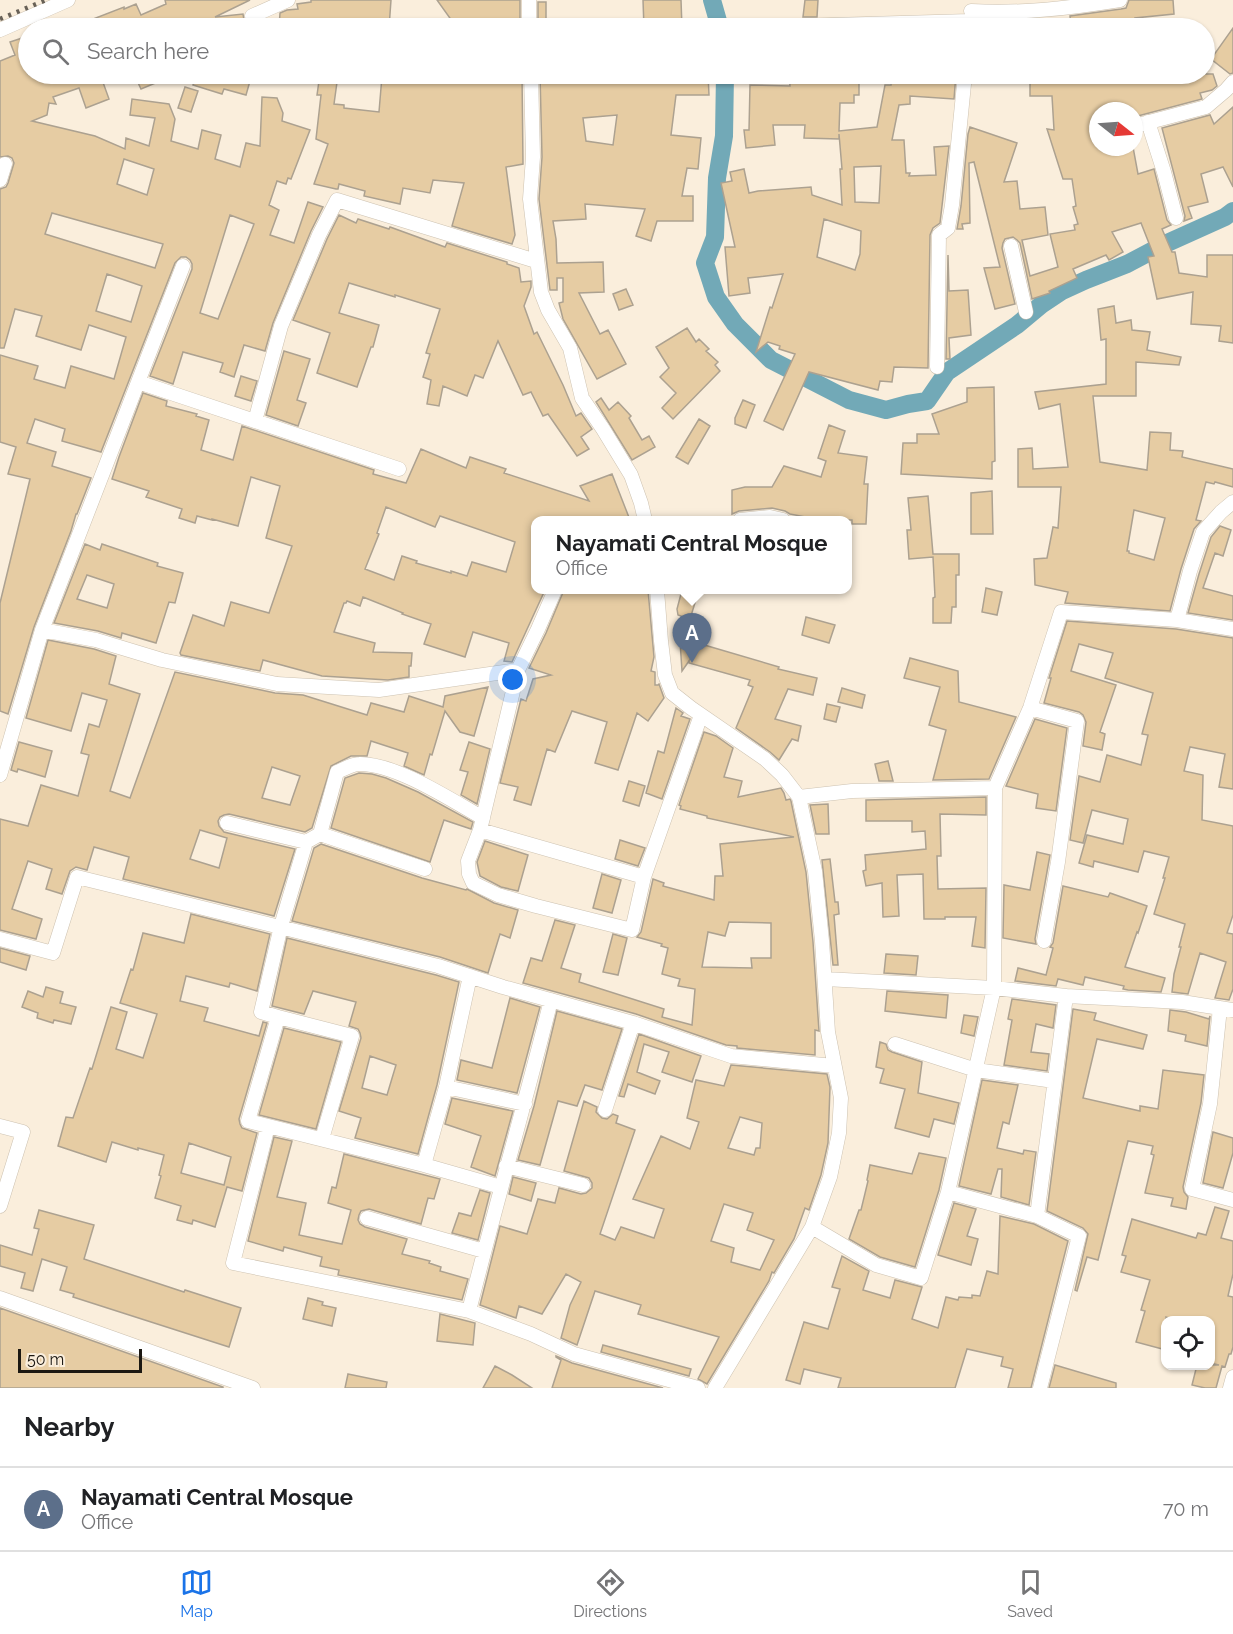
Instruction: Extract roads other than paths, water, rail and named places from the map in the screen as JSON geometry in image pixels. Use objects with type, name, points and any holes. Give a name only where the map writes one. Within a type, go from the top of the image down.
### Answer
[{"type":"street","points":[[27,18],[68,0]]},
{"type":"street","points":[[252,16],[288,0]]},
{"type":"street","points":[[529,18],[530,0]]},
{"type":"street","points":[[915,18],[1050,10],[1120,0]]},
{"type":"street","points":[[0,30],[18,22]]},
{"type":"street","points":[[1143,123],[1206,107],[1233,82]]},
{"type":"street","points":[[531,84],[533,157],[530,199],[541,292],[548,310],[570,348],[582,398],[631,475],[644,516]]},
{"type":"street","points":[[937,367],[939,235],[948,228],[952,205],[964,84]]},
{"type":"street","points":[[1143,128],[1164,172],[1174,203],[1176,218]]},
{"type":"street","points":[[0,180],[4,164]]},
{"type":"street","points":[[255,421],[281,326],[319,235],[338,200],[536,261]]},
{"type":"street","points":[[1011,246],[1026,312]]},
{"type":"street","points":[[0,775],[42,630],[183,266]]},
{"type":"street","points":[[138,382],[399,469]]},
{"type":"street","points":[[1177,620],[1203,532],[1233,502]]},
{"type":"street","points":[[553,594],[519,670],[481,824],[468,861],[472,883],[498,895],[632,930],[644,877],[701,715]]},
{"type":"street","points":[[657,594],[665,675],[672,693],[765,759],[782,774],[799,797],[815,871],[828,1032],[841,1098],[839,1133],[830,1177],[812,1227],[715,1388]]},
{"type":"street","points":[[812,1227],[876,1264],[921,1278],[948,1192],[994,988],[995,788],[1030,708],[1061,612],[1177,620],[1233,629]]},
{"type":"street","points":[[42,630],[96,640],[162,660],[276,684],[379,690],[519,670]]},
{"type":"street","points":[[1030,708],[1077,721],[1058,862],[1044,941]]},
{"type":"street","points":[[227,823],[306,842],[320,834],[337,772],[357,764],[383,767],[406,776],[481,824],[644,877]]},
{"type":"street","points":[[799,797],[852,791],[995,788]]},
{"type":"street","points":[[320,834],[425,869]]},
{"type":"street","points":[[306,842],[281,926],[261,1012],[352,1036],[322,1139]]},
{"type":"street","points":[[0,939],[53,953],[77,877],[438,966],[633,1023],[731,1056],[834,1066]]},
{"type":"street","points":[[424,1165],[446,1087],[470,976]]},
{"type":"street","points":[[825,979],[994,988],[1066,996],[1182,1002],[1227,1009],[1192,1189],[1233,1200]]},
{"type":"street","points":[[1037,1216],[1066,996]]},
{"type":"street","points":[[469,1311],[525,1104],[550,1000]]},
{"type":"street","points":[[278,1017],[249,1121],[501,1187]]},
{"type":"street","points":[[605,1110],[633,1023]]},
{"type":"street","points":[[895,1044],[976,1070],[1054,1081]]},
{"type":"street","points":[[446,1087],[525,1104]]},
{"type":"street","points":[[0,1126],[23,1132],[0,1206]]},
{"type":"street","points":[[268,1126],[233,1263],[469,1311],[531,1334],[574,1354],[698,1388]]},
{"type":"street","points":[[507,1166],[583,1185]]},
{"type":"street","points":[[948,1192],[1037,1216],[1079,1236],[1040,1388]]},
{"type":"street","points":[[367,1218],[484,1251]]},
{"type":"street","points":[[0,1298],[254,1388]]},
{"type":"street","points":[[1230,1388],[1233,1377]]},
{"type":"waterway","points":[[712,0],[717,18]]},
{"type":"waterway","points":[[725,84],[724,136],[717,178],[715,237],[705,263],[716,297],[735,324],[771,360],[849,400],[886,410],[927,401],[947,372],[1017,325],[1062,291],[1127,264],[1233,211]]},
{"type":"railway","points":[[0,19],[46,0]]},
{"type":"place","name":"Nayamati Central Mosque","points":[[692,663]]}]
